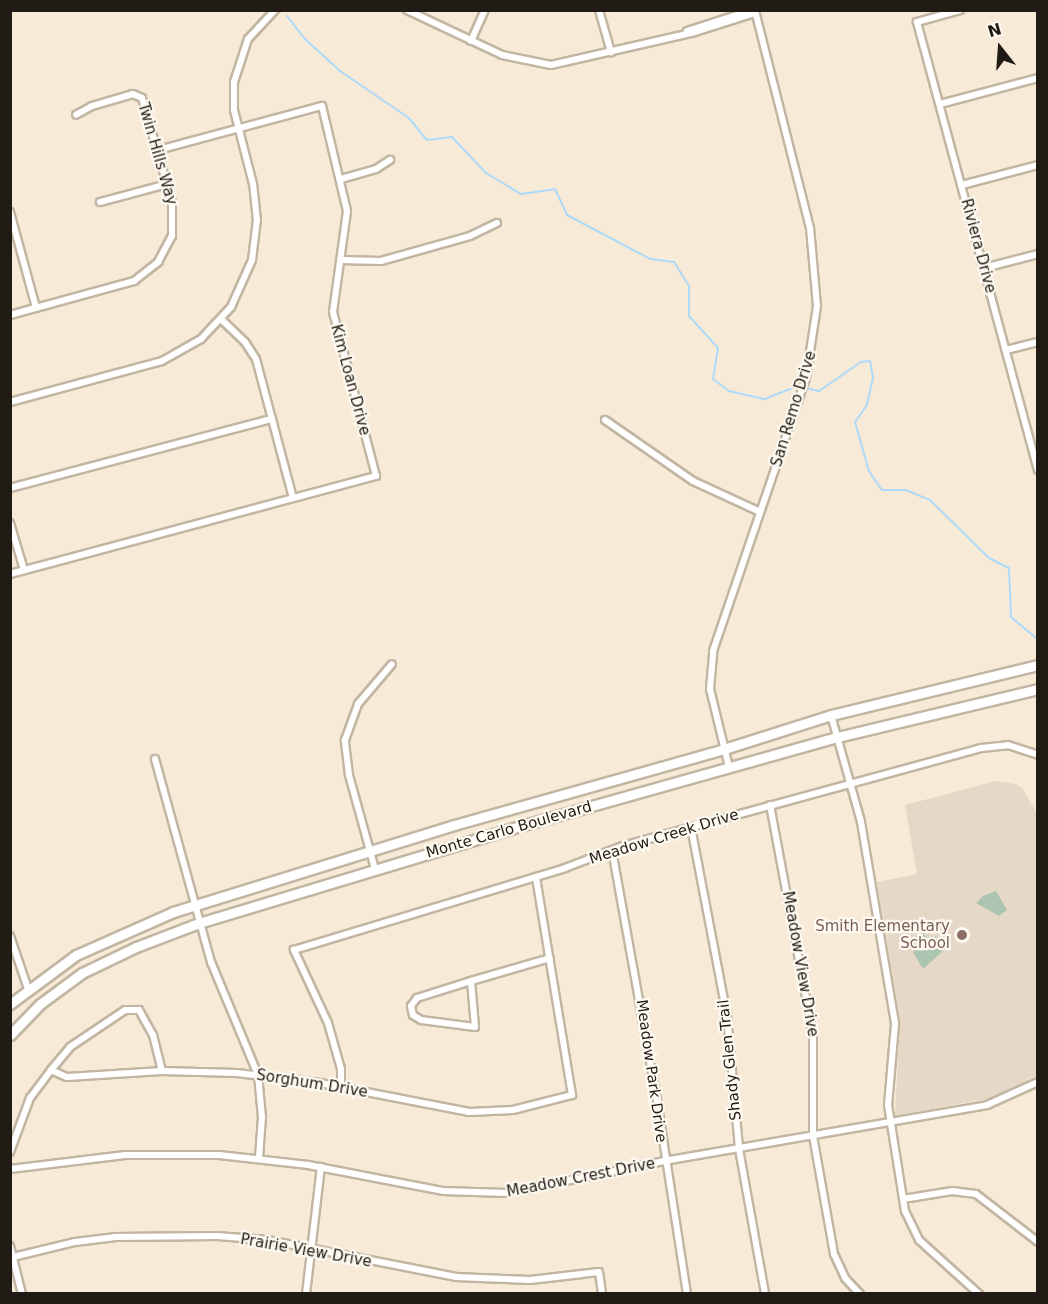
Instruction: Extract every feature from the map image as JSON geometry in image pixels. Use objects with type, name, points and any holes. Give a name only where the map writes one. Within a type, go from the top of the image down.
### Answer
[{"type":"main road","name":"Monte Carlo Boulevard","points":[[10,1004],[87,949],[194,905],[370,850],[724,749],[831,715],[1038,665]]},
{"type":"main road","name":"Monte Carlo Boulevard","points":[[10,1035],[40,1004],[82,973],[129,950],[199,923],[375,869],[729,767],[837,737],[1038,689]]},
{"type":"street","points":[[10,402],[162,361],[193,345],[221,319],[243,284],[256,234],[253,184],[233,101],[239,60],[254,30],[275,10]]},
{"type":"street","points":[[407,10],[520,62],[540,65],[562,64],[753,13]]},
{"type":"street","points":[[471,41],[486,10]]},
{"type":"street","points":[[599,10],[611,52]]},
{"type":"street","name":"Riviera Drive","points":[[960,10],[917,22],[1038,470]]},
{"type":"street","name":"San Remo Drive","points":[[729,767],[710,690],[712,659],[802,391],[817,319],[814,252],[753,13]]},
{"type":"street","points":[[940,104],[1038,78]]},
{"type":"street","name":"Twin Hills Way","points":[[10,315],[126,284],[154,267],[166,250],[173,229],[167,184],[140,95],[92,106],[76,115]]},
{"type":"street","name":"Kim Loan Drive","points":[[238,128],[322,106],[347,211],[333,312],[376,476],[293,498]]},
{"type":"street","points":[[158,150],[238,128]]},
{"type":"street","points":[[341,179],[376,169],[390,160]]},
{"type":"street","points":[[962,185],[1038,165]]},
{"type":"street","points":[[100,202],[167,184]]},
{"type":"street","points":[[10,212],[36,308]]},
{"type":"street","points":[[341,260],[381,261],[470,236],[497,223]]},
{"type":"street","points":[[984,268],[1038,254]]},
{"type":"street","points":[[10,574],[293,498],[256,359],[245,342],[221,319]]},
{"type":"street","points":[[1006,350],[1038,342]]},
{"type":"street","points":[[10,488],[272,419]]},
{"type":"street","points":[[605,420],[693,481],[760,512]]},
{"type":"street","points":[[10,523],[24,570]]},
{"type":"street","points":[[375,869],[349,776],[345,740],[358,704],[392,664]]},
{"type":"street","points":[[831,715],[863,832],[895,1024],[888,1091],[890,1124],[903,1199],[915,1236],[979,1293]]},
{"type":"street","name":"Meadow Creek Drive","points":[[341,1087],[341,1069],[328,1023],[294,950],[537,877],[612,850],[993,745],[1015,746],[1038,754]]},
{"type":"street","points":[[154,759],[211,962],[258,1075],[262,1117],[259,1158]]},
{"type":"street","name":"Meadow View Drive","points":[[770,805],[813,1035],[813,1136],[834,1254],[845,1278],[860,1293]]},
{"type":"street","name":"Shady Glen Trail","points":[[691,827],[727,1016],[739,1149],[765,1293]]},
{"type":"street","name":"Meadow Park Drive","points":[[612,850],[657,1100],[664,1161],[687,1293]]},
{"type":"street","points":[[471,981],[476,1027],[421,1020],[413,1015],[411,1006],[417,998],[471,981],[550,958],[537,877]]},
{"type":"street","points":[[10,936],[28,989]]},
{"type":"street","name":"Sorghum Drive","points":[[51,1070],[67,1077],[162,1071],[258,1075],[341,1087],[432,1107],[484,1112],[528,1107],[572,1095],[550,958]]},
{"type":"street","points":[[10,1152],[30,1098],[70,1047],[109,1019],[134,1008],[139,1010],[153,1035],[162,1071]]},
{"type":"street","name":"Meadow Crest Drive","points":[[10,1169],[136,1155],[259,1158],[321,1167],[423,1189],[477,1194],[537,1189],[664,1161],[890,1124],[994,1104],[1038,1082]]},
{"type":"street","points":[[306,1293],[321,1167]]},
{"type":"street","points":[[903,1199],[958,1191],[976,1194],[1038,1242]]},
{"type":"street","name":"Prairie View Drive","points":[[13,1257],[75,1242],[165,1234],[268,1240],[456,1277],[530,1280],[599,1272],[602,1293]]},
{"type":"street","points":[[10,1246],[22,1293]]},
{"type":"shaded area","name":"Smith Elementary School","points":[[996,781],[1016,784],[1023,789],[1037,814],[1037,1075],[992,1098],[895,1116],[900,1019],[877,882],[917,874],[905,805]]},
{"type":"green space","points":[[996,891],[1007,910],[999,916],[976,903],[983,896]]},
{"type":"green space","points":[[923,932],[928,940],[936,936],[942,952],[923,969],[913,952],[919,946],[914,938]]},
{"type":"waterway","points":[[287,16],[304,38],[340,71],[409,118],[427,140],[452,137],[486,173],[521,194],[555,189],[567,215],[650,259],[674,262],[689,286],[689,316],[718,348],[713,379],[729,391],[765,399],[797,386],[819,391],[861,362],[870,361],[873,378],[867,405],[855,422],[869,471],[882,490],[906,490],[930,500],[989,558],[1009,568],[1011,617],[1038,640]]},
{"type":"place","name":"Smith Elementary School","points":[[962,935]]}]
